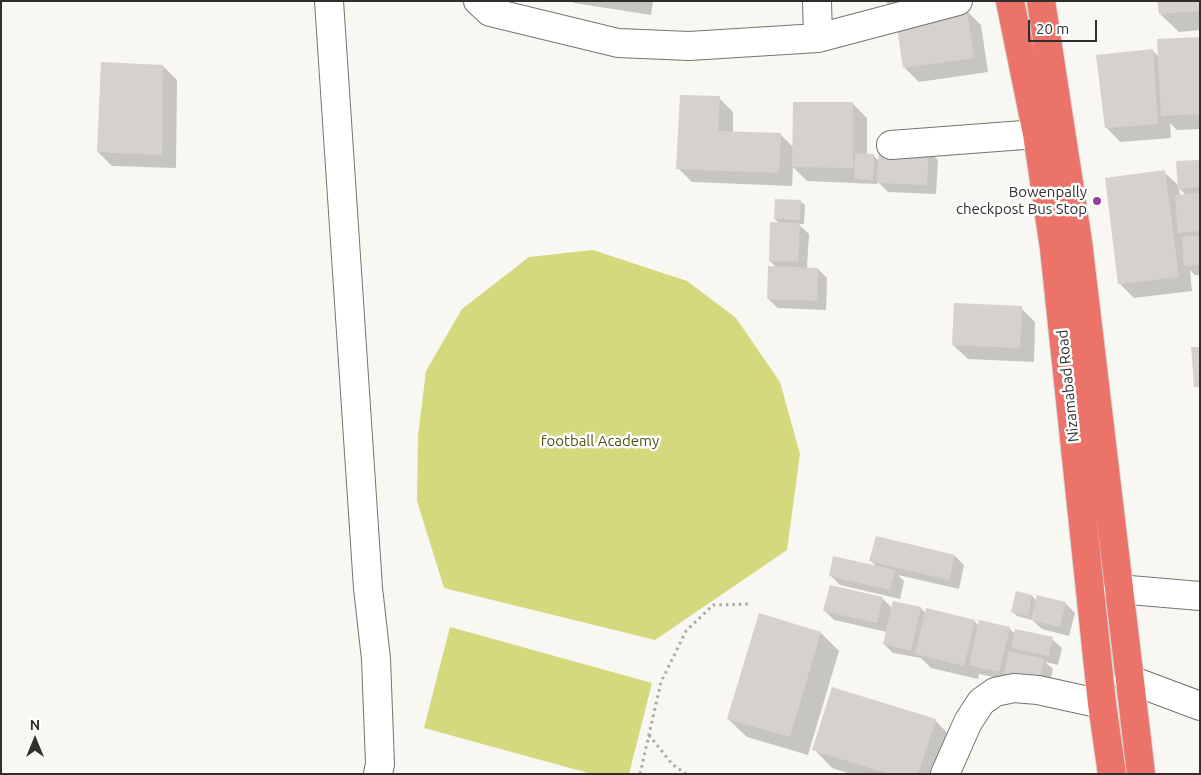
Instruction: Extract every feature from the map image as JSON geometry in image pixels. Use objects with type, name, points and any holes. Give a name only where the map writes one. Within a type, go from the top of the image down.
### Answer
[{"type":"highway","name":"Nizamabad Road","points":[[1010,1],[1037,134],[1054,248],[1102,704],[1112,774]]},
{"type":"highway","name":"Nizamabad Road","points":[[1042,2],[1078,242],[1128,679],[1141,774]]},
{"type":"street","points":[[329,1],[367,569],[376,659],[380,764],[378,774]]},
{"type":"street","points":[[478,1],[490,12],[618,43],[689,46],[818,38],[958,1]]},
{"type":"street","points":[[818,1],[818,38]]},
{"type":"street","points":[[891,145],[1037,134]]},
{"type":"street","points":[[1118,589],[1200,596]]},
{"type":"street","points":[[1128,679],[1200,706]]},
{"type":"street","points":[[945,774],[968,722],[981,702],[995,692],[1014,688],[1038,690],[1102,704]]},
{"type":"path","points":[[640,774],[661,682],[686,630],[713,605],[748,604]]},
{"type":"path","points":[[649,735],[672,764],[686,774]]},
{"type":"green space","name":"football Academy","points":[[593,250],[687,281],[736,318],[780,382],[800,454],[787,550],[655,640],[444,588],[417,501],[418,436],[426,371],[462,309],[529,257]]},
{"type":"green space","points":[[450,627],[652,683],[629,774],[592,774],[424,728]]},
{"type":"building","points":[[1157,1],[1200,1],[1200,11],[1159,14]]},
{"type":"building","points":[[967,10],[974,58],[903,68],[896,21]]},
{"type":"building","points":[[1200,37],[1200,114],[1161,116],[1157,39]]},
{"type":"building","points":[[1153,49],[1158,124],[1105,128],[1096,55]]},
{"type":"building","points":[[101,62],[163,65],[162,155],[97,152]]},
{"type":"building","points":[[680,95],[720,96],[718,131],[781,133],[779,173],[676,169]]},
{"type":"building","points":[[793,102],[853,102],[853,168],[792,167]]},
{"type":"building","points":[[879,147],[929,149],[927,185],[877,183]]},
{"type":"building","points":[[855,153],[874,154],[873,180],[854,179]]},
{"type":"building","points":[[1200,160],[1200,187],[1178,189],[1176,161]]},
{"type":"building","points":[[1165,170],[1179,277],[1118,284],[1105,178]]},
{"type":"building","points":[[1200,193],[1200,231],[1178,233],[1175,195]]},
{"type":"building","points":[[775,199],[801,200],[800,220],[774,219]]},
{"type":"building","points":[[770,222],[800,223],[798,262],[769,261]]},
{"type":"building","points":[[1200,235],[1200,265],[1184,266],[1182,237]]},
{"type":"building","points":[[768,266],[818,268],[817,301],[767,299]]},
{"type":"building","points":[[954,303],[1022,306],[1020,348],[952,345]]},
{"type":"building","points":[[1191,347],[1200,347],[1200,387],[1194,387]]},
{"type":"building","points":[[876,536],[955,555],[949,580],[869,561]]},
{"type":"building","points":[[833,556],[895,570],[890,590],[829,576]]},
{"type":"building","points":[[830,585],[883,597],[877,623],[823,611]]},
{"type":"building","points":[[1016,591],[1032,595],[1028,616],[1011,612]]},
{"type":"building","points":[[1037,595],[1066,602],[1060,627],[1031,620]]},
{"type":"building","points":[[893,601],[921,607],[911,651],[883,644]]},
{"type":"building","points":[[926,608],[975,620],[964,666],[915,654]]},
{"type":"building","points":[[759,613],[821,632],[790,737],[727,719]]},
{"type":"building","points":[[979,620],[1010,627],[999,672],[969,665]]},
{"type":"building","points":[[1015,629],[1053,637],[1049,656],[1011,648]]},
{"type":"building","points":[[1009,651],[1044,659],[1039,681],[1004,673]]},
{"type":"building","points":[[832,687],[936,719],[918,774],[889,774],[812,750]]},
{"type":"place","name":"Bowenpally checkpost Bus Stop","points":[[1097,201]]}]
